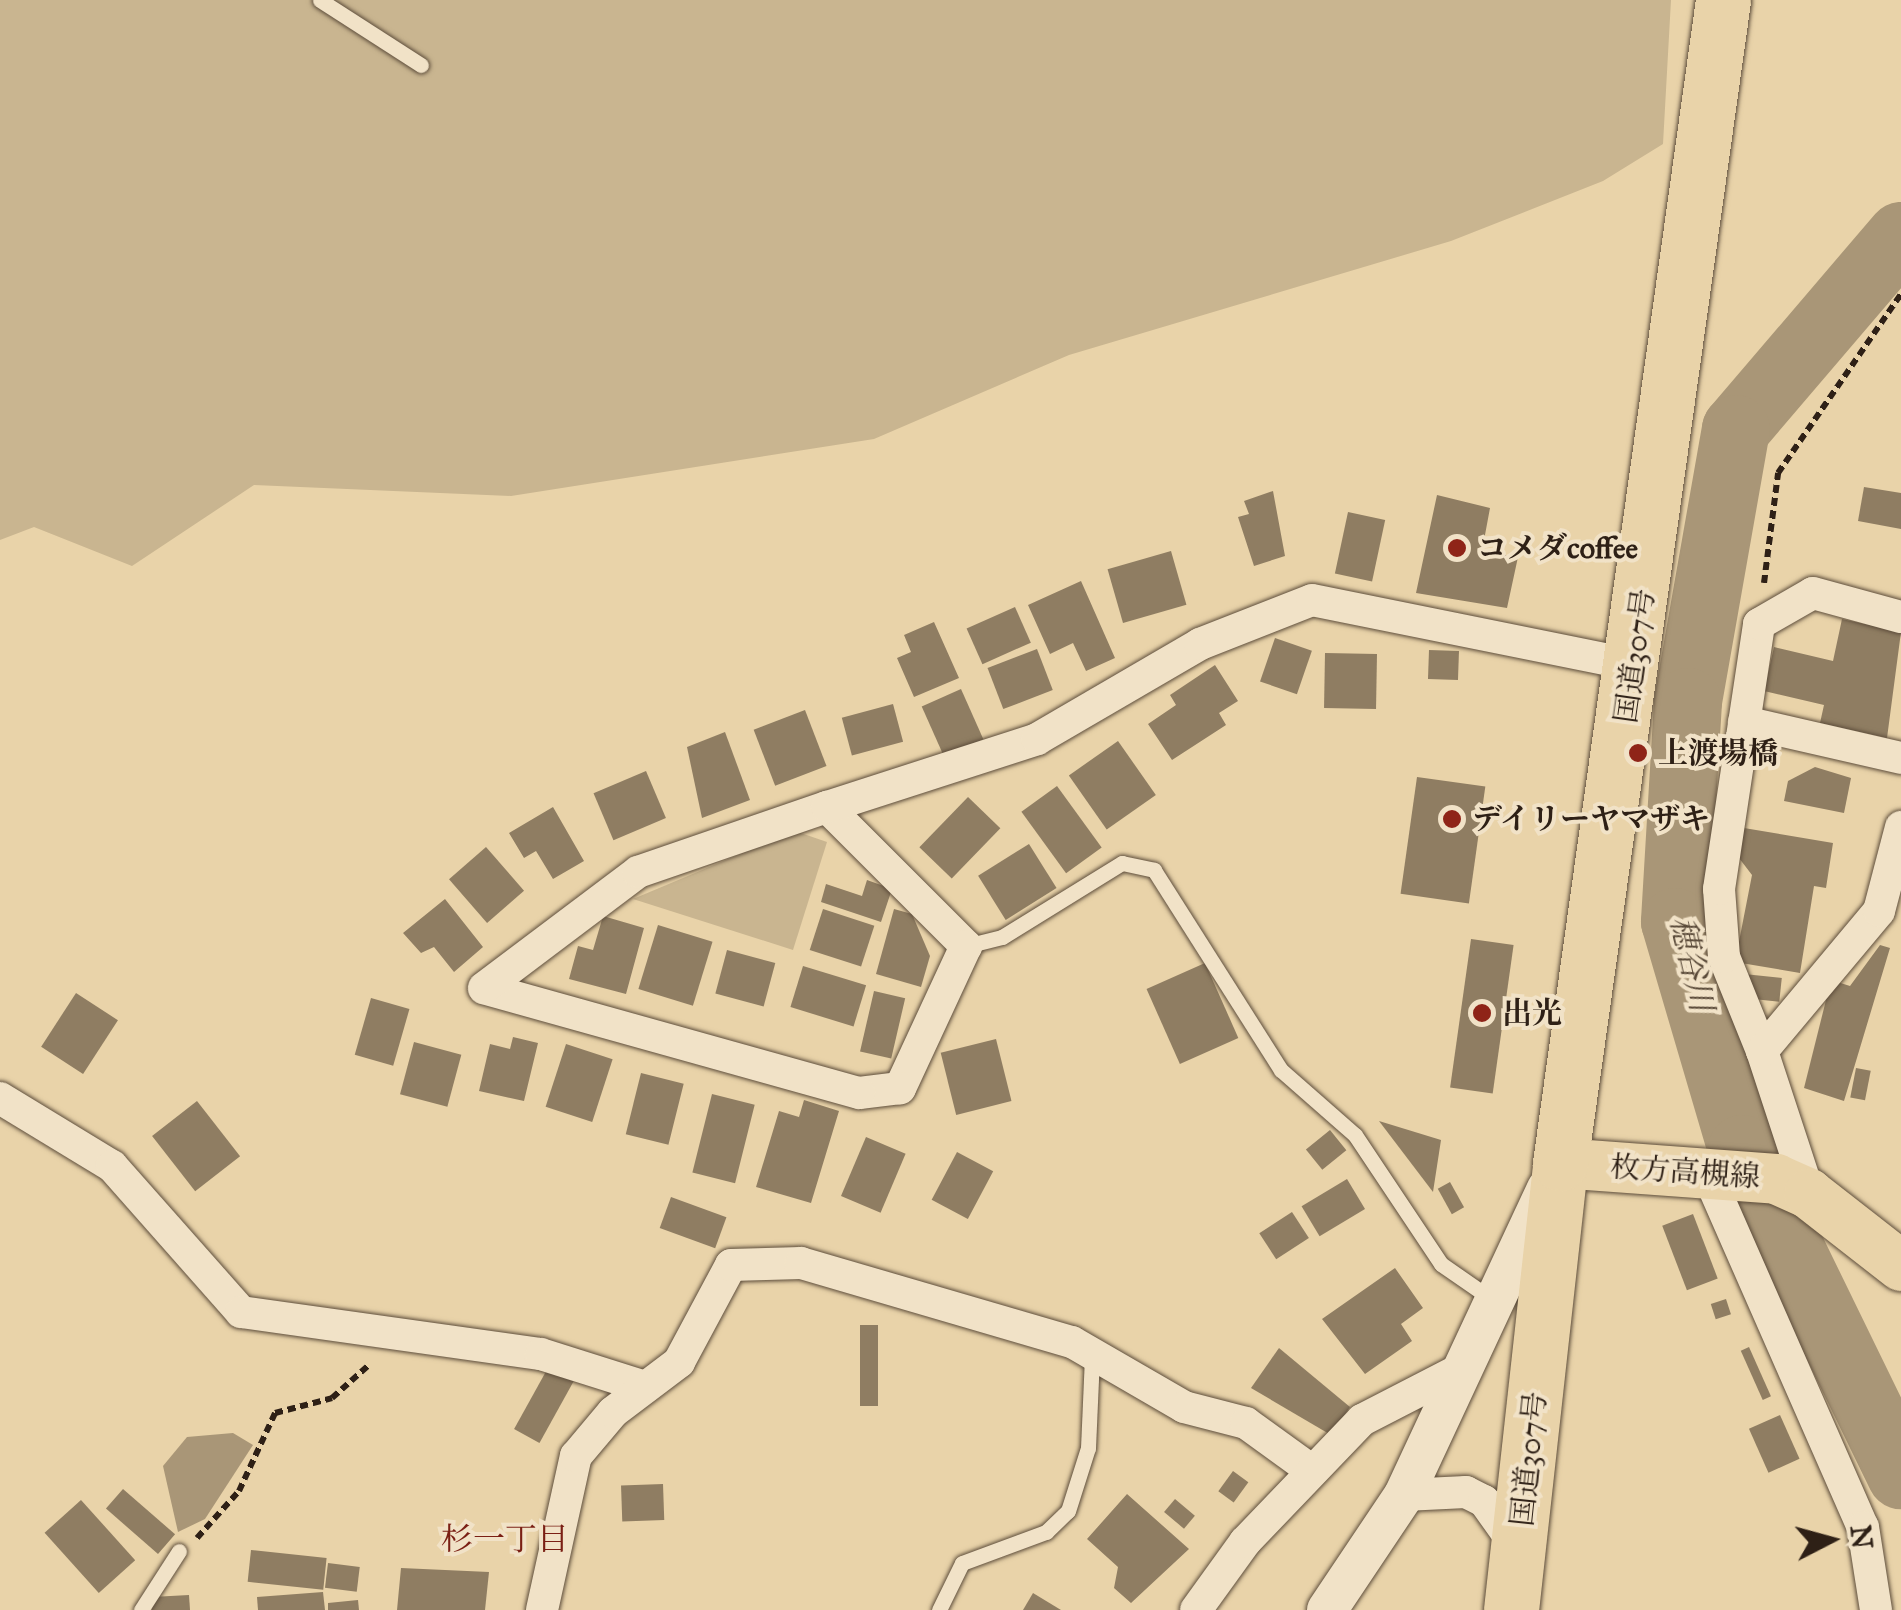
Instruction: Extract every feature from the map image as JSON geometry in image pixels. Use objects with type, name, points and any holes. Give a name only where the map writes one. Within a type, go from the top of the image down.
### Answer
[{"type":"highway","name":"国道307号","points":[[1511,1610],[1560,1163],[1634,664],[1723,0]]},
{"type":"main road","name":"枚方高槻線","points":[[1560,1163],[1706,1170],[1809,1194],[1901,1266]]},
{"type":"street","points":[[1809,1194],[1762,1051],[1724,957],[1719,889],[1759,624],[1813,594],[1901,617]]},
{"type":"street","points":[[827,807],[966,946],[900,1088],[860,1093],[484,988],[638,872],[827,807],[1037,739],[1200,644],[1312,600],[1634,664]]},
{"type":"street","points":[[1744,722],[1901,758]]},
{"type":"street","points":[[1762,1051],[1879,911],[1901,827]]},
{"type":"street","points":[[0,1098],[112,1166],[240,1312],[596,1365],[645,1387]]},
{"type":"street","points":[[1327,1610],[1404,1495],[1457,1370],[1560,1163]]},
{"type":"street","points":[[1706,1170],[1863,1528],[1876,1610]]},
{"type":"street","points":[[542,1610],[576,1456],[645,1387],[679,1362],[731,1265],[778,1259],[1072,1342],[1184,1407],[1246,1423],[1311,1470]]},
{"type":"street","points":[[1196,1610],[1311,1470],[1362,1420],[1457,1370]]},
{"type":"street","points":[[1404,1495],[1444,1488],[1484,1500],[1519,1551]]},
{"type":"lane","points":[[320,0],[421,65]]},
{"type":"lane","points":[[966,946],[1002,937],[1122,862],[1154,870],[1280,1070],[1354,1134],[1441,1264],[1493,1300]]},
{"type":"lane","points":[[939,1610],[962,1563],[1046,1532],[1068,1510],[1088,1448],[1092,1356]]},
{"type":"lane","points":[[141,1610],[178,1550]]},
{"type":"path","points":[[1759,624],[1778,473],[1901,294]]},
{"type":"path","points":[[178,1550],[217,1526],[275,1413],[349,1389],[386,1331]]},
{"type":"shaded area","points":[[0,0],[1671,0],[1663,144],[1603,181],[1451,241],[1069,355],[874,439],[511,496],[254,485],[132,566],[34,527],[0,540]]},
{"type":"shaded area","points":[[795,831],[827,842],[793,950],[633,899]]},
{"type":"shaded area","points":[[233,1433],[253,1445],[205,1519],[178,1532],[163,1466],[187,1437]]},
{"type":"building","points":[[1864,487],[1901,493],[1901,529],[1858,521]]},
{"type":"building","points":[[1273,491],[1285,556],[1254,566],[1238,517],[1249,514],[1244,501]]},
{"type":"building","points":[[1437,495],[1490,508],[1482,551],[1518,557],[1507,608],[1416,593]]},
{"type":"building","points":[[1348,512],[1385,520],[1372,582],[1335,574]]},
{"type":"building","points":[[1171,551],[1186,605],[1123,623],[1108,569]]},
{"type":"building","points":[[1081,581],[1115,658],[1086,671],[1073,643],[1050,654],[1028,605]]},
{"type":"building","points":[[1015,607],[1031,643],[982,664],[967,629]]},
{"type":"building","points":[[1842,619],[1901,632],[1887,738],[1820,723],[1824,705],[1764,691],[1774,647],[1833,661]]},
{"type":"building","points":[[934,622],[959,678],[914,697],[897,658],[911,652],[904,635]]},
{"type":"building","points":[[1275,638],[1312,651],[1297,694],[1260,681]]},
{"type":"building","points":[[1037,649],[1053,690],[1003,709],[988,668]]},
{"type":"building","points":[[1429,650],[1459,651],[1458,680],[1428,679]]},
{"type":"building","points":[[1325,653],[1377,654],[1376,709],[1324,708]]},
{"type":"building","points":[[1215,665],[1238,701],[1219,713],[1226,725],[1172,760],[1148,724],[1176,705],[1170,695]]},
{"type":"building","points":[[961,689],[983,739],[944,757],[922,706]]},
{"type":"building","points":[[893,704],[903,742],[852,755],[842,718]]},
{"type":"building","points":[[805,710],[827,766],[775,786],[754,730]]},
{"type":"building","points":[[725,732],[750,800],[702,818],[687,747]]},
{"type":"building","points":[[1118,741],[1156,795],[1107,829],[1069,775]]},
{"type":"building","points":[[1815,767],[1851,778],[1844,813],[1784,801],[1788,781]]},
{"type":"building","points":[[646,771],[666,818],[613,840],[594,793]]},
{"type":"building","points":[[1417,777],[1485,787],[1469,903],[1401,894]]},
{"type":"building","points":[[1057,786],[1102,847],[1066,873],[1021,812]]},
{"type":"building","points":[[968,797],[1000,828],[952,879],[919,847]]},
{"type":"building","points":[[553,807],[584,861],[553,879],[536,851],[524,858],[509,833]]},
{"type":"building","points":[[1744,828],[1833,843],[1826,888],[1814,886],[1800,973],[1735,962],[1752,875],[1739,858]]},
{"type":"building","points":[[1029,844],[1057,888],[1006,920],[978,876]]},
{"type":"building","points":[[486,847],[524,891],[487,923],[449,879]]},
{"type":"building","points":[[867,880],[892,889],[881,922],[821,902],[826,884],[862,896]]},
{"type":"building","points":[[445,899],[483,947],[454,972],[434,947],[421,953],[403,933]]},
{"type":"building","points":[[823,909],[874,926],[861,967],[810,950]]},
{"type":"building","points":[[894,909],[912,914],[930,956],[921,987],[876,974]]},
{"type":"building","points":[[603,916],[644,928],[626,994],[569,979],[578,946],[593,950]]},
{"type":"building","points":[[658,925],[713,942],[693,1006],[638,989]]},
{"type":"building","points":[[1471,939],[1514,945],[1493,1094],[1450,1088]]},
{"type":"building","points":[[1880,945],[1890,948],[1844,1101],[1804,1088],[1831,980],[1850,986]]},
{"type":"building","points":[[727,950],[775,963],[764,1006],[715,993]]},
{"type":"building","points":[[1205,963],[1238,1038],[1180,1064],[1147,989]]},
{"type":"building","points":[[803,966],[866,985],[854,1026],[790,1007]]},
{"type":"building","points":[[1744,974],[1782,978],[1779,1002],[1741,998]]},
{"type":"building","points":[[874,991],[905,998],[891,1059],[860,1051]]},
{"type":"building","points":[[76,993],[118,1020],[83,1074],[41,1047]]},
{"type":"building","points":[[371,998],[409,1009],[393,1066],[355,1055]]},
{"type":"building","points":[[513,1037],[538,1043],[524,1101],[479,1091],[490,1044],[510,1049]]},
{"type":"building","points":[[996,1039],[1011,1101],[956,1115],[941,1053]]},
{"type":"building","points":[[414,1042],[461,1055],[447,1107],[400,1094]]},
{"type":"building","points":[[566,1044],[613,1059],[592,1122],[546,1107]]},
{"type":"building","points":[[1856,1068],[1871,1071],[1865,1100],[1850,1097]]},
{"type":"building","points":[[641,1073],[684,1084],[668,1145],[626,1134]]},
{"type":"building","points":[[712,1094],[755,1105],[735,1183],[692,1173]]},
{"type":"building","points":[[804,1100],[839,1111],[811,1203],[756,1187],[779,1111],[799,1117]]},
{"type":"building","points":[[197,1101],[240,1156],[195,1191],[152,1136]]},
{"type":"building","points":[[1379,1121],[1441,1140],[1433,1192]]},
{"type":"building","points":[[1330,1130],[1346,1150],[1322,1170],[1306,1150]]},
{"type":"building","points":[[866,1137],[906,1154],[881,1213],[841,1196]]},
{"type":"building","points":[[957,1152],[993,1171],[968,1219],[932,1200]]},
{"type":"building","points":[[1347,1179],[1365,1209],[1320,1236],[1302,1206]]},
{"type":"building","points":[[1450,1182],[1464,1207],[1452,1214],[1438,1189]]},
{"type":"building","points":[[671,1197],[726,1217],[715,1248],[660,1228]]},
{"type":"building","points":[[1292,1212],[1309,1238],[1276,1259],[1259,1233]]},
{"type":"building","points":[[1693,1214],[1718,1278],[1687,1290],[1662,1226]]},
{"type":"building","points":[[1395,1268],[1423,1308],[1401,1324],[1412,1341],[1365,1374],[1322,1319]]},
{"type":"building","points":[[1726,1299],[1731,1314],[1716,1319],[1711,1304]]},
{"type":"building","points":[[860,1325],[878,1325],[878,1406],[860,1406]]},
{"type":"building","points":[[1749,1347],[1771,1396],[1763,1400],[1741,1351]]},
{"type":"building","points":[[1279,1348],[1350,1407],[1331,1435],[1251,1388]]},
{"type":"building","points":[[549,1366],[574,1380],[539,1443],[514,1429]]},
{"type":"building","points":[[1780,1415],[1800,1459],[1768,1473],[1749,1429]]},
{"type":"building","points":[[1233,1471],[1248,1482],[1234,1502],[1218,1491]]},
{"type":"building","points":[[663,1484],[664,1520],[622,1521],[621,1485]]},
{"type":"building","points":[[123,1489],[175,1534],[158,1554],[106,1509]]},
{"type":"building","points":[[1127,1494],[1189,1549],[1131,1603],[1114,1588],[1118,1567],[1087,1539]]},
{"type":"building","points":[[1175,1499],[1195,1516],[1184,1529],[1164,1512]]},
{"type":"building","points":[[81,1500],[135,1560],[99,1593],[45,1533]]},
{"type":"building","points":[[251,1550],[327,1558],[323,1590],[248,1582]]},
{"type":"building","points":[[328,1563],[360,1567],[357,1592],[325,1588]]},
{"type":"building","points":[[401,1568],[489,1572],[485,1610],[397,1610]]},
{"type":"building","points":[[323,1592],[325,1610],[258,1610],[257,1597]]},
{"type":"building","points":[[1033,1593],[1061,1610],[1023,1610]]},
{"type":"building","points":[[189,1595],[190,1610],[152,1610],[152,1597]]},
{"type":"building","points":[[358,1600],[359,1610],[328,1610],[328,1603]]},
{"type":"waterway","name":"穂谷川","points":[[1901,236],[1736,429],[1688,702],[1675,922],[1742,1149],[1901,1475]]},
{"type":"place","name":"コメダcoffee","points":[[1457,548]]},
{"type":"place","name":"上渡場橋","points":[[1638,753]]},
{"type":"place","name":"デイリーヤマザキ","points":[[1452,819]]},
{"type":"place","name":"出光","points":[[1482,1013]]},
{"type":"district","name":"杉一丁目","points":[[505,1540]]}]
